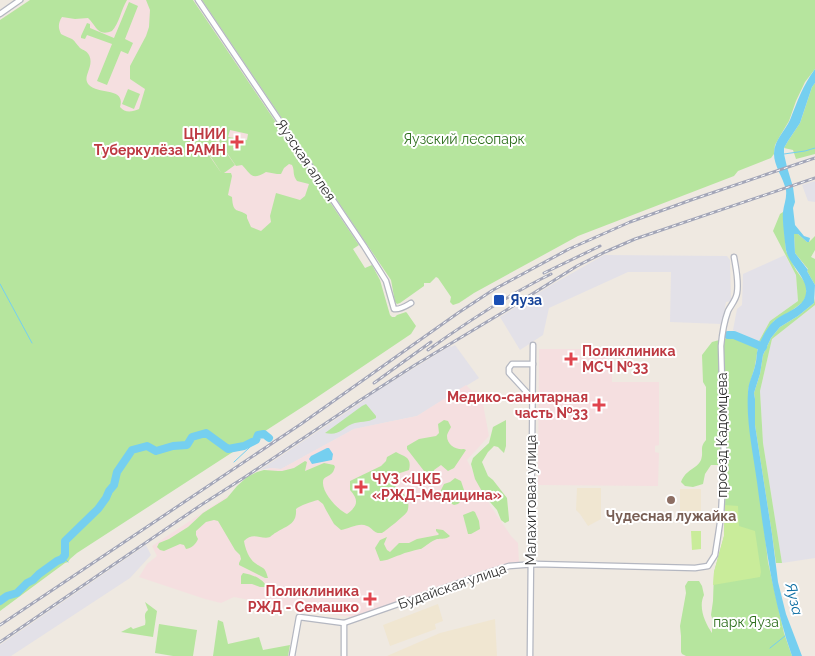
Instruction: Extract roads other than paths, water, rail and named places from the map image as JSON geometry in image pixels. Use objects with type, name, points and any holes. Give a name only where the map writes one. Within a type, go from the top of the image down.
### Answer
[{"type":"street","points":[[0,14],[20,0]]},
{"type":"street","name":"Яузская аллея","points":[[198,0],[364,246],[386,281],[394,309],[396,310],[411,303]]},
{"type":"street","name":"проезд Кадомцева","points":[[708,566],[714,555],[722,507],[724,459],[721,346],[729,310],[737,294],[734,257]]},
{"type":"street","name":"Малахитовая улица","points":[[530,656],[534,345]]},
{"type":"street","points":[[532,398],[509,373],[509,368],[512,364],[533,364]]},
{"type":"street","name":"Будайская улица","points":[[292,656],[299,617],[344,623],[509,566],[531,564],[694,568],[708,566]]},
{"type":"street","points":[[344,623],[344,656]]},
{"type":"water","points":[[815,69],[815,83],[800,123],[784,148],[793,187],[795,225],[804,236],[810,238],[809,242],[807,242],[798,234],[794,234],[795,253],[808,270],[815,285],[814,303],[780,327],[771,338],[763,355],[754,393],[755,425],[778,582],[786,614],[802,656],[792,656],[779,613],[766,548],[749,426],[748,392],[756,364],[757,352],[764,334],[773,322],[797,307],[806,293],[804,282],[786,250],[783,209],[786,190],[775,163],[774,149],[790,120],[803,88]]},
{"type":"water","points":[[327,448],[333,454],[332,460],[312,464],[309,459],[311,456]]},
{"type":"waterway","points":[[784,154],[815,148]]},
{"type":"waterway","points":[[0,284],[32,343]]},
{"type":"waterway","points":[[728,335],[734,335],[763,347]]},
{"type":"waterway","points":[[0,601],[7,596],[17,593],[27,583],[62,559],[65,555],[65,541],[98,509],[114,485],[117,472],[132,450],[147,446],[156,451],[173,446],[187,445],[192,437],[206,433],[228,449],[244,446],[256,440],[258,435],[264,434],[269,438]]},
{"type":"waterway","points":[[234,462],[264,434]]},
{"type":"waterway","points":[[63,557],[68,562]]},
{"type":"waterway","points":[[770,648],[785,636]]},
{"type":"railway","points":[[0,625],[301,424],[493,290],[569,249],[630,222],[815,158]]},
{"type":"railway","points":[[0,642],[201,505],[362,399],[577,266],[635,239],[815,178]]},
{"type":"railway","points":[[544,273],[600,246]]},
{"type":"railway","points":[[428,350],[488,309],[551,274]]},
{"type":"railway","points":[[374,383],[431,342]]},
{"type":"place","name":"ЦНИИ Туберкулёза РАМН","points":[[237,142]]},
{"type":"place","name":"Яуза","points":[[499,300]]},
{"type":"place","name":"Поликлиника МСЧ №33","points":[[571,359]]},
{"type":"place","name":"Медико-санитарная часть №33","points":[[599,405]]},
{"type":"place","name":"ЧУЗ «ЦКБ «РЖД-Медицина»","points":[[361,487]]},
{"type":"place","name":"Чудесная лужайка","points":[[671,500]]},
{"type":"place","name":"Поликлиника РЖД - Семашко","points":[[370,599]]},
{"type":"park label","name":"Яузский лесопарк","points":[[464,139]]},
{"type":"park label","name":"парк Яуза","points":[[746,622]]}]
